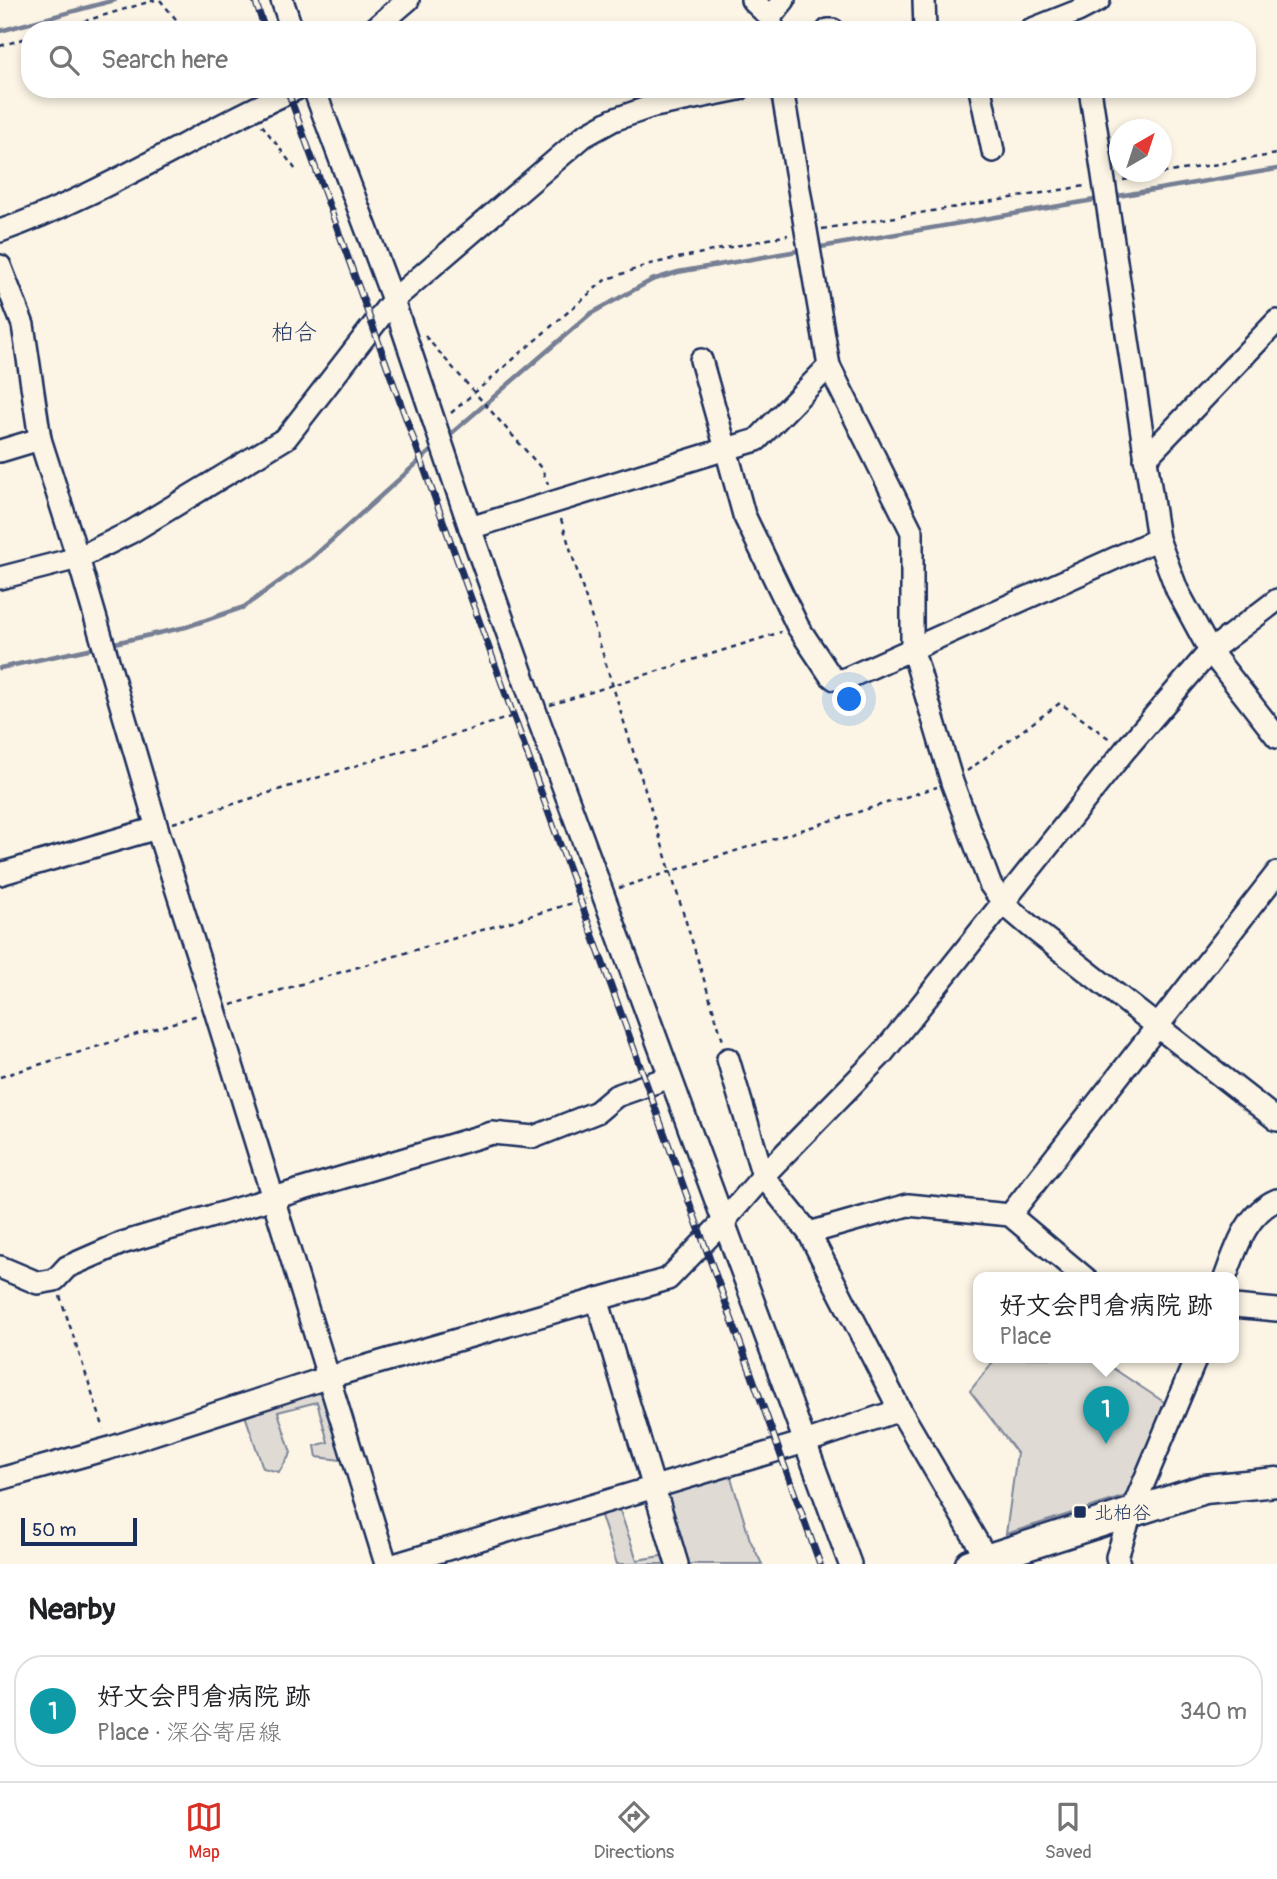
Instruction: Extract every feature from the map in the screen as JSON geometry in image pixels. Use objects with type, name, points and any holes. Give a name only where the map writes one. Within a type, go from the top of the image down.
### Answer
[{"type":"main road","points":[[978,1562],[1205,1489],[1277,1482]]},
{"type":"street","points":[[282,0],[289,21]]},
{"type":"street","points":[[384,21],[408,0]]},
{"type":"street","points":[[752,0],[770,21]]},
{"type":"street","points":[[773,21],[784,0]]},
{"type":"street","points":[[924,0],[925,21]]},
{"type":"street","points":[[1057,21],[1078,14],[1099,0]]},
{"type":"street","points":[[0,231],[41,217],[276,98]]},
{"type":"street","points":[[317,98],[393,300],[535,710],[850,1564]]},
{"type":"street","points":[[0,578],[78,558],[131,532],[286,438],[393,300],[584,136],[613,120],[650,107],[694,98]]},
{"type":"street","points":[[784,98],[829,366],[912,533],[912,648],[952,782],[990,884],[1004,904],[1277,1120]]},
{"type":"street","points":[[982,98],[993,151]]},
{"type":"street","points":[[1091,98],[1158,539],[1177,590],[1210,651],[1276,735]]},
{"type":"street","points":[[0,265],[23,325],[40,439],[78,558],[157,828],[386,1564]]},
{"type":"street","points":[[1145,458],[1277,321]]},
{"type":"street","points":[[701,360],[744,515],[798,627],[835,679],[843,680],[1158,539]]},
{"type":"street","points":[[470,528],[757,440],[829,366]]},
{"type":"street","points":[[0,451],[40,439]]},
{"type":"street","points":[[0,1479],[110,1448],[330,1377],[668,1279],[763,1176],[882,1054],[1125,750],[1210,651],[1277,600]]},
{"type":"street","points":[[0,874],[157,828]]},
{"type":"street","points":[[1010,1215],[1277,873]]},
{"type":"street","points":[[728,1059],[763,1176],[809,1233],[978,1562]]},
{"type":"street","points":[[0,1267],[38,1283],[55,1280],[67,1267],[122,1244],[272,1198],[492,1133],[534,1137],[597,1112],[616,1096],[670,1077]]},
{"type":"street","points":[[1227,1272],[1242,1232],[1269,1203],[1277,1200]]},
{"type":"street","points":[[809,1233],[908,1205],[1010,1215],[1079,1272]]},
{"type":"street","points":[[597,1298],[677,1564]]},
{"type":"street","points":[[1239,1306],[1277,1310]]},
{"type":"street","points":[[1116,1562],[1131,1513],[1194,1363]]},
{"type":"street","points":[[397,1564],[805,1442],[900,1410]]},
{"type":"path","points":[[86,21],[158,0],[177,21]]},
{"type":"path","points":[[0,46],[21,40]]},
{"type":"path","points":[[251,109],[296,170]]},
{"type":"path","points":[[435,427],[605,280],[650,264],[806,232],[1277,154]]},
{"type":"path","points":[[420,331],[542,469],[556,503],[728,1059]]},
{"type":"path","points":[[157,828],[798,627]]},
{"type":"path","points":[[0,1077],[603,894],[952,782],[1060,703],[1125,750]]},
{"type":"path","points":[[55,1280],[110,1448]]},
{"type":"shaded area","points":[[992,1363],[1108,1363],[1170,1406],[1129,1495],[1006,1534],[1017,1453],[970,1391]]},
{"type":"shaded area","points":[[325,1383],[350,1461],[317,1457],[315,1446],[328,1442],[317,1402],[278,1412],[291,1453],[279,1472],[263,1468],[246,1418],[246,1408]]},
{"type":"shaded area","points":[[729,1471],[750,1540],[762,1564],[685,1564],[664,1490]]},
{"type":"shaded area","points":[[618,1505],[637,1560],[667,1555],[670,1564],[617,1564],[599,1510]]},
{"type":"waterway","points":[[37,21],[115,0]]},
{"type":"waterway","points":[[0,31],[21,25]]},
{"type":"waterway","points":[[1112,197],[1277,169]]},
{"type":"waterway","points":[[815,248],[1100,199]]},
{"type":"waterway","points":[[446,438],[590,314],[652,280],[678,272],[803,250]]},
{"type":"waterway","points":[[110,644],[186,627],[244,607],[312,558],[436,446]]},
{"type":"waterway","points":[[0,668],[98,647]]},
{"type":"railway","points":[[255,0],[262,21]]},
{"type":"railway","points":[[290,98],[820,1564]]},
{"type":"place","name":"好文会門倉病院 跡","points":[[1106,1444]]},
{"type":"place","name":"北柏谷","points":[[1080,1512]]},
{"type":"district","name":"柏合","points":[[294,332]]}]
